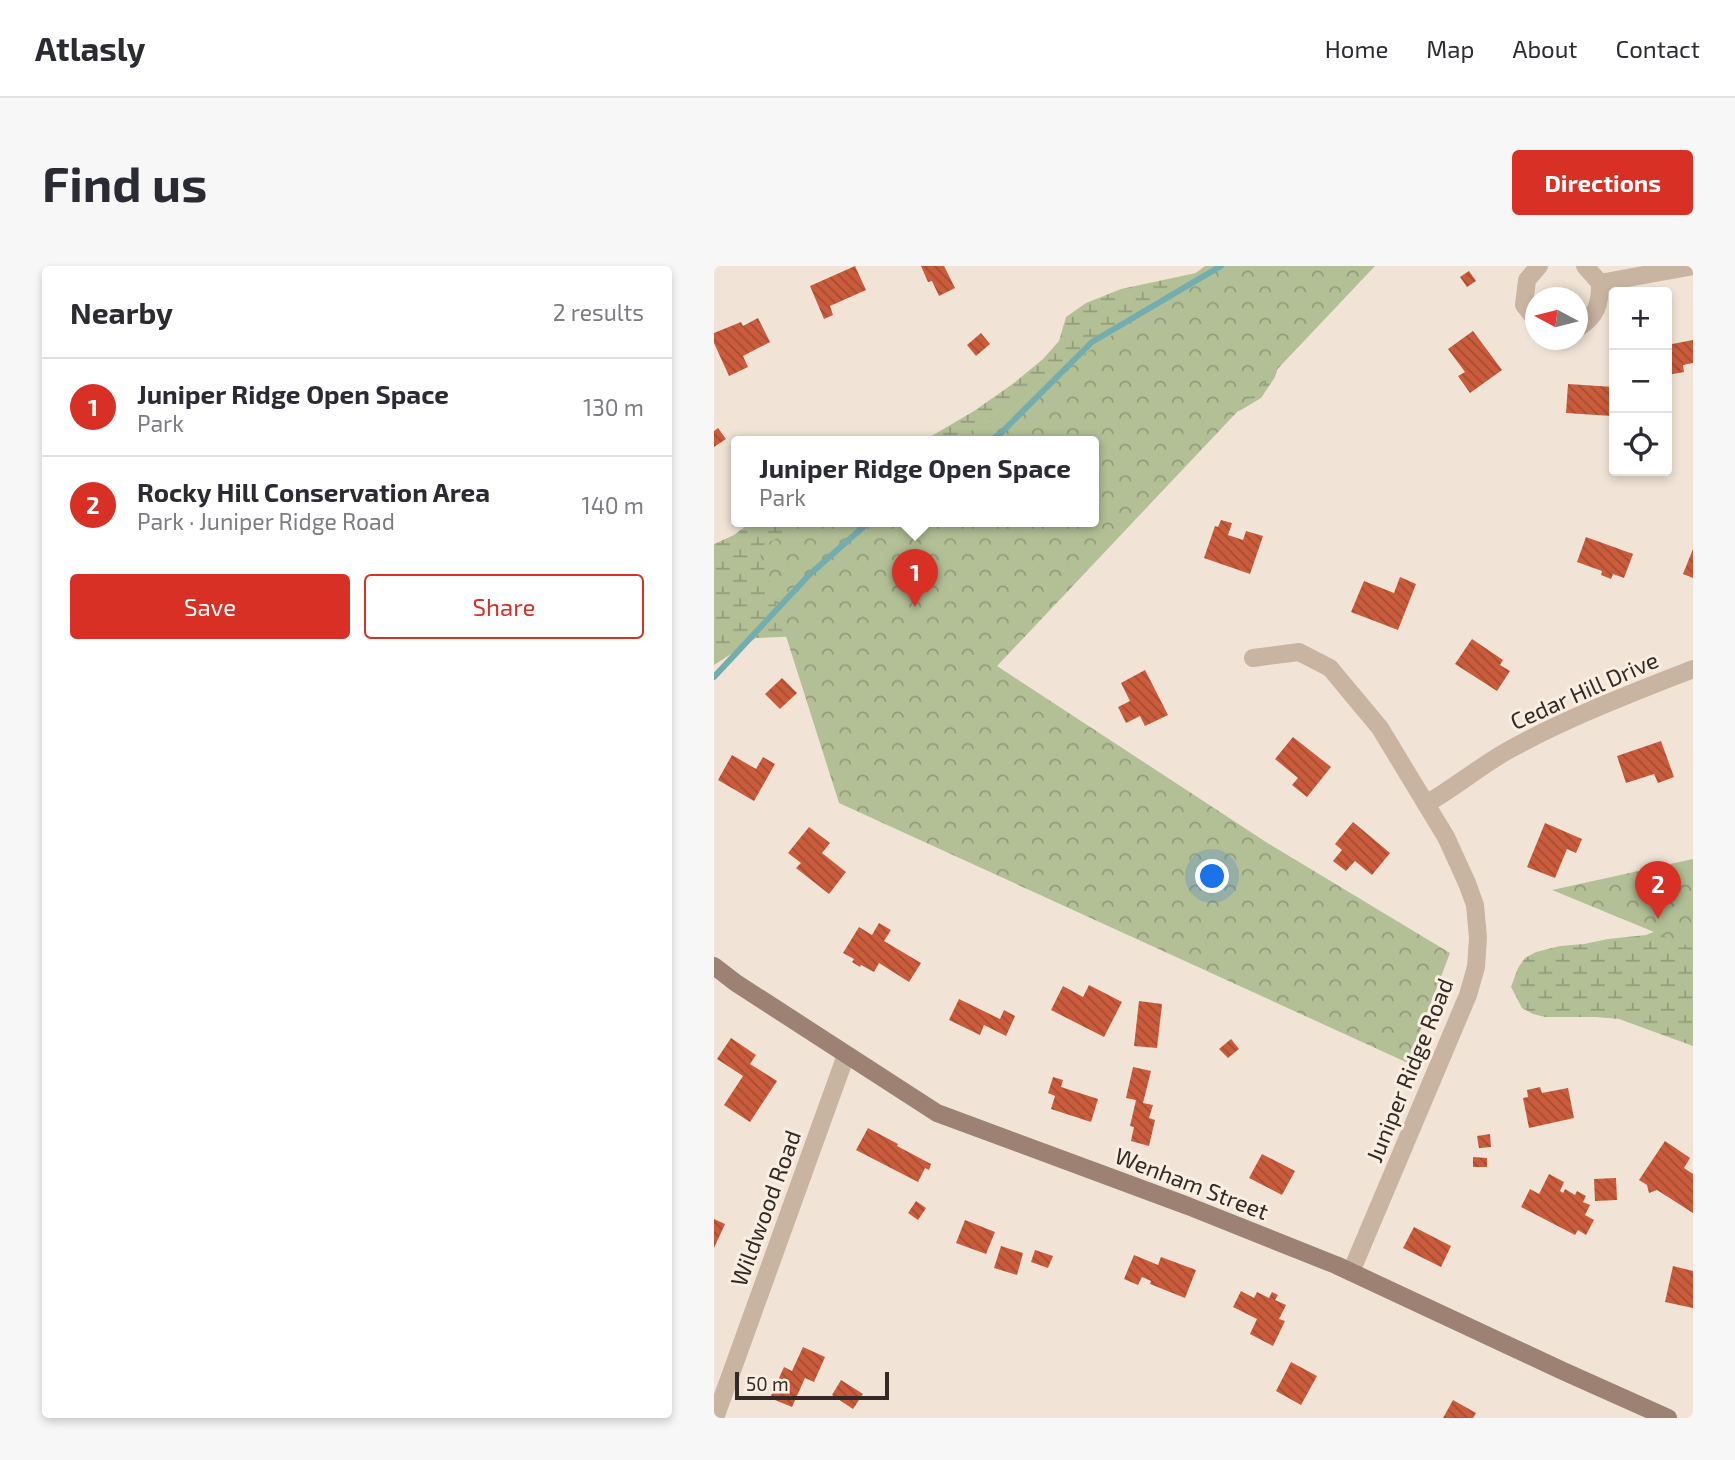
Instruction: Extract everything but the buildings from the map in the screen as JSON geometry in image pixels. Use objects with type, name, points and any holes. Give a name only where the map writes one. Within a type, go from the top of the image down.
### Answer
[{"type":"main road","name":"Wenham Street","points":[[714,966],[937,1113],[1188,1206],[1369,1279],[1668,1418]]},
{"type":"street","points":[[1526,287],[1527,280],[1539,266]]},
{"type":"street","points":[[1585,266],[1600,283],[1600,298],[1593,317],[1588,320]]},
{"type":"street","points":[[1600,283],[1693,266]]},
{"type":"street","name":"Juniper Ridge Road","points":[[1252,658],[1298,652],[1330,668],[1380,728],[1446,837],[1475,905],[1478,939],[1476,967],[1468,995],[1351,1272]]},
{"type":"street","name":"Cedar Hill Drive","points":[[1426,804],[1505,752],[1557,725],[1693,669]]},
{"type":"street","name":"Wildwood Road","points":[[715,1418],[846,1055]]},
{"type":"green space","points":[[1205,266],[1375,266],[997,666],[1269,844],[1450,953],[1408,1063],[839,803],[758,548],[798,527],[1099,527],[1099,436],[964,436],[1117,332]]},
{"type":"green space","points":[[1229,266],[1295,306],[1275,377],[1261,398],[1241,410],[1183,432],[1099,437],[932,436],[974,411],[1043,359],[1059,341],[1066,317],[1086,303],[1121,289]]},
{"type":"green space","points":[[745,527],[883,527],[806,636],[756,638],[714,665],[714,544]]},
{"type":"green space","points":[[1693,859],[1693,948],[1552,890]]},
{"type":"green space","points":[[1693,903],[1693,1046],[1619,1019],[1545,1017],[1522,1008],[1511,987],[1525,958],[1536,952],[1560,946],[1646,935],[1668,926]]},
{"type":"waterway","points":[[997,436],[1092,342],[1221,266]]},
{"type":"waterway","points":[[714,677],[809,575],[863,527]]},
{"type":"place","name":"Juniper Ridge Open Space","points":[[915,607]]},
{"type":"place","name":"Rocky Hill Conservation Area","points":[[1658,919]]}]
